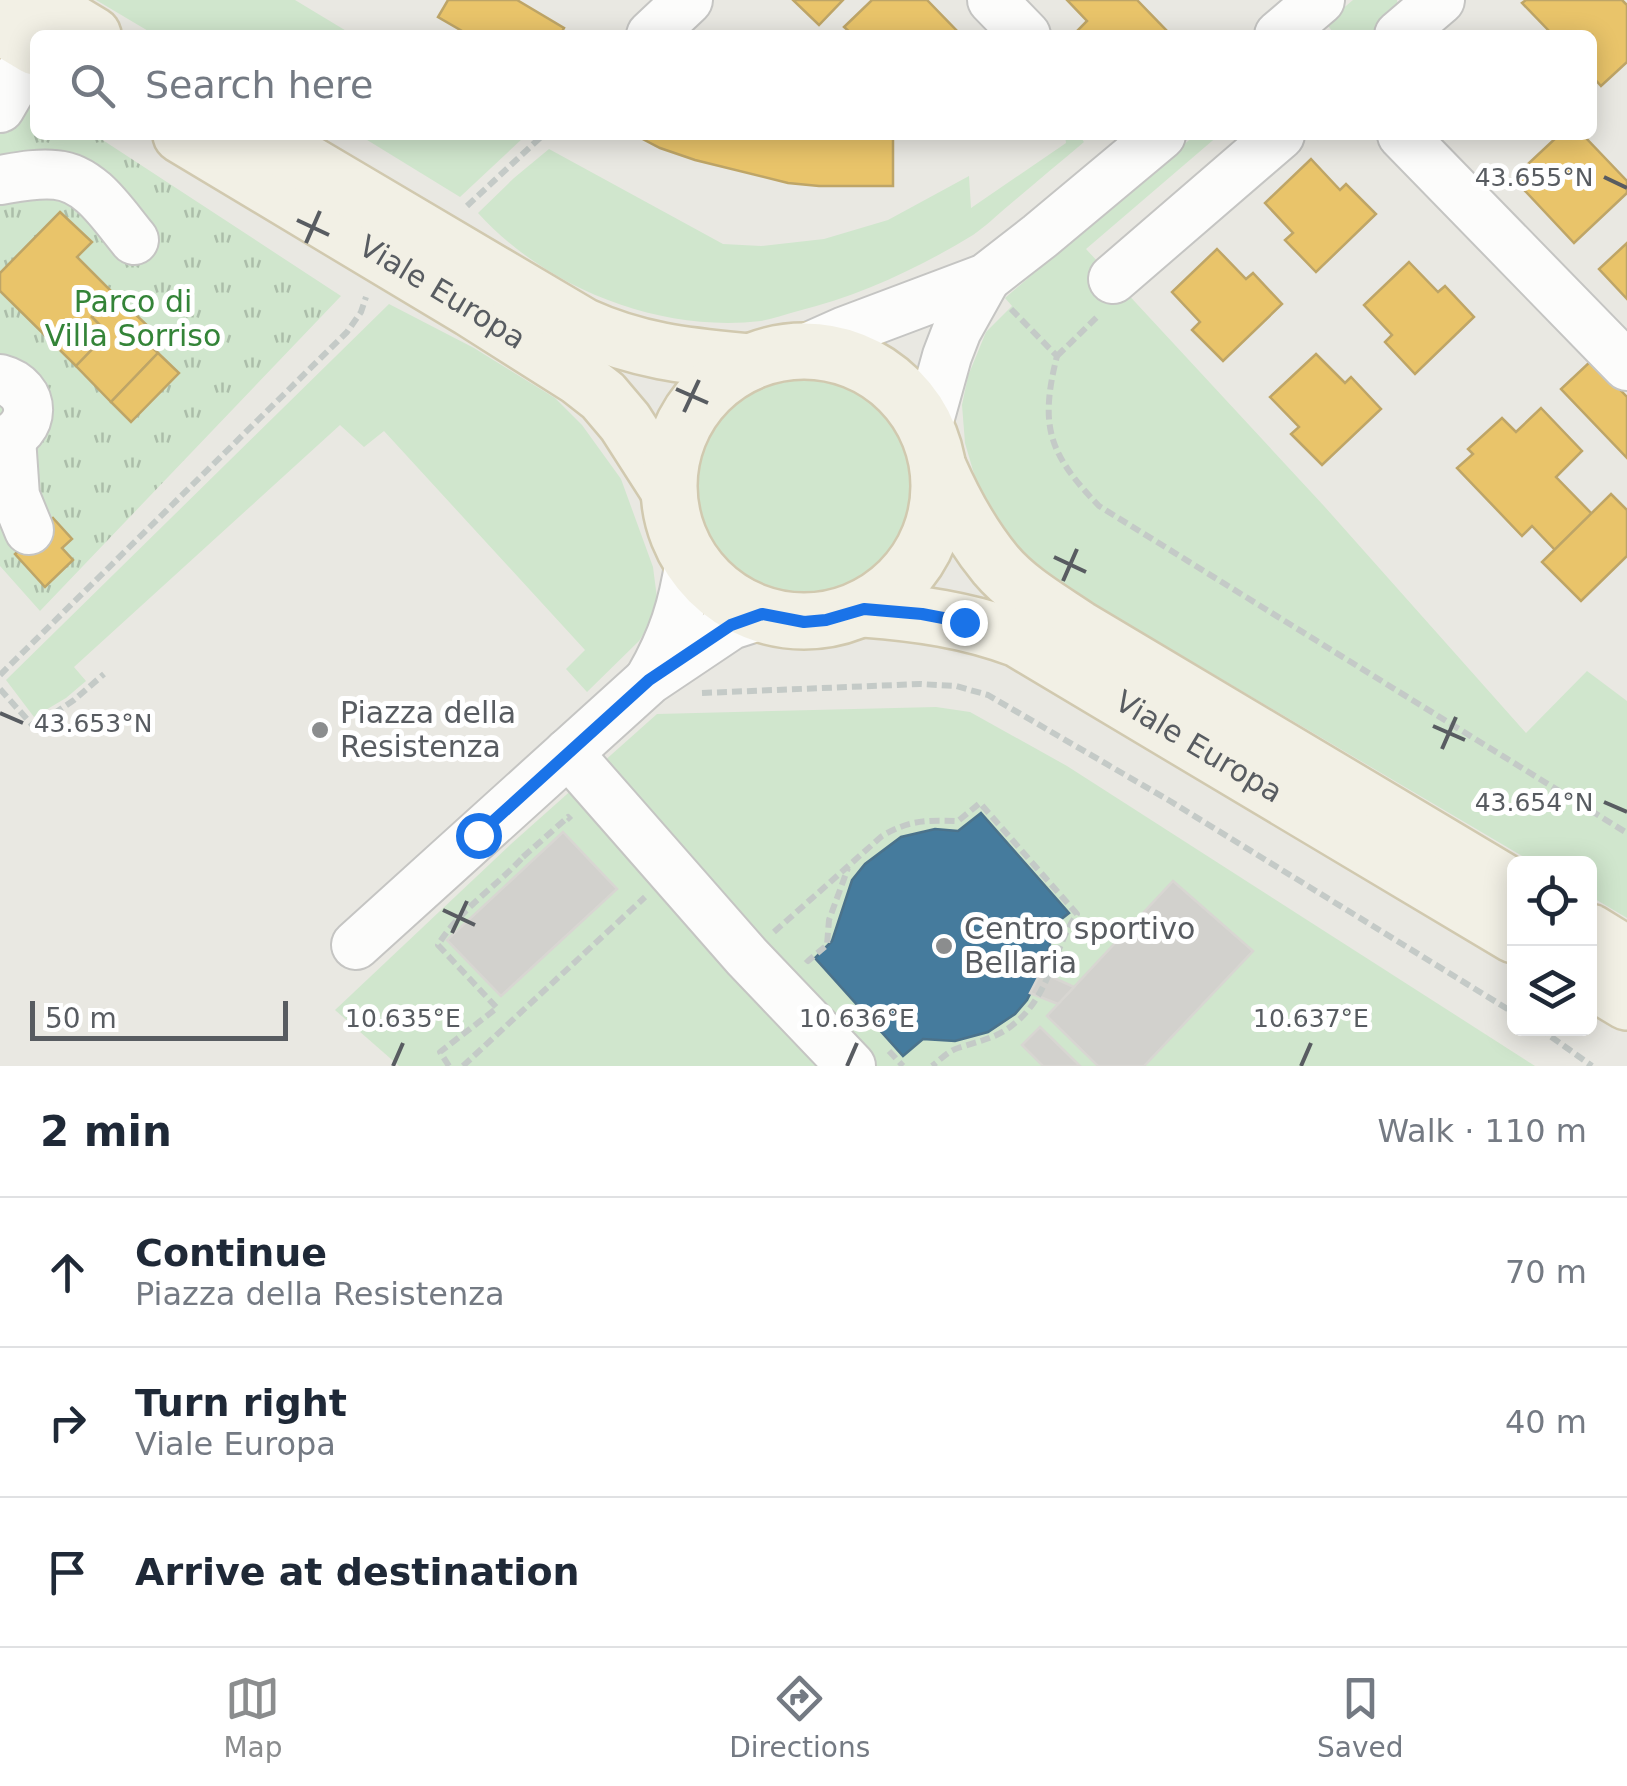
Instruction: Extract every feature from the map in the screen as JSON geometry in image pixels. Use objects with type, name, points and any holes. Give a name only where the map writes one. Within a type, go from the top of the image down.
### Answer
[{"type":"main road","points":[[34,0],[85,30]]},
{"type":"main road","points":[[0,26],[30,44]]},
{"type":"main road","name":"Viale Europa","points":[[189,140],[472,308],[580,378],[603,396],[625,422],[668,489]]},
{"type":"main road","name":"Viale Europa","points":[[268,140],[583,326],[615,339],[657,352],[775,356],[820,351],[875,371],[905,396],[961,513],[997,566],[1042,604],[1507,884]]},
{"type":"main road","name":"Viale Europa","points":[[775,356],[716,383],[690,412],[670,462],[668,489],[678,538],[704,578],[740,606],[804,622],[864,609],[881,598],[906,576],[931,534],[939,502],[933,449]]},
{"type":"main road","name":"Viale Europa","points":[[864,609],[964,622],[1018,639],[1507,931]]},
{"type":"main road","points":[[1597,936],[1627,954]]},
{"type":"main road","points":[[1597,984],[1627,1002]]},
{"type":"street","points":[[656,30],[688,0]]},
{"type":"street","points":[[992,0],[1021,30]]},
{"type":"street","points":[[1405,30],[1440,0]]},
{"type":"street","points":[[0,108],[30,56]]},
{"type":"street","points":[[1113,279],[1274,140]]},
{"type":"street","points":[[1407,140],[1627,366]]},
{"type":"street","points":[[775,356],[986,278],[1040,236],[1142,141]]},
{"type":"street","points":[[0,180],[40,174],[73,179],[88,187],[134,240]]},
{"type":"street","points":[[933,449],[947,356],[986,278]]},
{"type":"street","points":[[6,389],[15,496],[28,530]]},
{"type":"street","points":[[640,688],[678,620],[690,560]]},
{"type":"street","points":[[356,945],[640,688],[731,625],[762,614]]},
{"type":"street","points":[[568,753],[673,871],[771,941],[851,1066]]},
{"type":"path","points":[[456,217],[538,140]]},
{"type":"path","points":[[986,278],[1057,356],[1047,405],[1050,432],[1062,462],[1099,506],[1627,833]]},
{"type":"path","points":[[0,675],[347,332],[358,319],[366,298]]},
{"type":"path","points":[[0,689],[34,727],[104,674]]},
{"type":"path","points":[[640,688],[920,684],[956,686],[988,695],[1170,801],[1507,1009]]},
{"type":"path","points":[[771,941],[882,836],[902,824],[958,821],[980,803],[1077,914],[1064,932],[1042,991],[1016,1023],[987,1040],[954,1049],[932,1066]]},
{"type":"path","points":[[449,1066],[440,1052],[497,1008],[438,945],[443,936],[568,817],[580,831]]},
{"type":"path","points":[[492,822],[524,857]]},
{"type":"path","points":[[798,950],[808,961],[826,945],[829,920],[848,867]]},
{"type":"path","points":[[462,1066],[673,871]]},
{"type":"path","points":[[1550,1036],[1592,1066]]},
{"type":"green space","points":[[96,0],[295,0],[345,30],[147,30]]},
{"type":"green space","points":[[1353,0],[1397,0],[1400,15],[1383,30],[1331,30],[1326,23]]},
{"type":"green space","name":"Parco di Villa Sorriso","points":[[0,95],[5,100],[30,106],[30,140],[103,140],[341,296],[40,611],[0,566]]},
{"type":"green space","points":[[367,140],[521,140],[460,197]]},
{"type":"green space","points":[[1066,140],[1084,142],[973,235],[866,289],[761,321],[683,320],[607,300],[537,263],[478,213],[549,149],[723,244],[761,246],[824,239],[888,220],[969,176],[971,208]]},
{"type":"green space","points":[[1189,140],[1213,140],[1086,249],[1324,506],[1526,733],[1587,671],[1627,701],[1627,918],[1597,900],[1597,856],[1522,856],[1030,563],[1011,543],[979,491],[965,443],[962,405],[968,376],[986,332],[1012,306],[1005,298]]},
{"type":"green space","points":[[389,304],[474,348],[555,398],[582,425],[621,479],[653,567],[657,598],[650,624],[639,641],[587,692],[566,669],[585,650],[384,431],[364,447],[340,425],[74,667],[86,681],[34,717],[6,680]]},
{"type":"green space","points":[[805,369],[849,377],[886,402],[911,439],[919,483],[911,527],[886,564],[849,589],[805,597],[761,589],[724,564],[699,527],[691,483],[699,439],[724,402],[761,377]]},
{"type":"green space","points":[[936,707],[970,712],[1067,766],[1535,1066],[399,1066],[335,1010],[511,844],[657,714]]},
{"type":"building: Homes","points":[[448,0],[517,0],[564,28],[460,30],[438,17]]},
{"type":"building: Homes","points":[[793,0],[843,0],[819,25]]},
{"type":"building: Homes","points":[[872,0],[927,0],[956,30],[847,30],[844,27]]},
{"type":"building: Homes","points":[[1067,0],[1137,0],[1166,30],[1078,30],[1087,21]]},
{"type":"building: Homes","points":[[1622,0],[1627,5],[1627,62],[1601,86],[1597,82],[1597,30],[1548,30],[1522,3]]},
{"type":"building: Homes","points":[[645,140],[893,140],[893,186],[788,183],[660,148]]},
{"type":"building: Homes","points":[[1554,140],[1588,140],[1627,181],[1627,193],[1574,243],[1513,178]]},
{"type":"building: Homes","points":[[1311,159],[1340,190],[1346,184],[1376,214],[1316,272],[1285,240],[1293,233],[1265,203]]},
{"type":"building: Homes","points":[[60,212],[92,242],[77,257],[114,294],[92,317],[108,333],[76,366],[0,291],[0,273]]},
{"type":"building: Homes","points":[[1627,243],[1627,299],[1599,269]]},
{"type":"building: Homes","points":[[1217,249],[1246,279],[1253,273],[1282,304],[1223,361],[1192,330],[1200,322],[1172,292]]},
{"type":"building: Homes","points":[[1409,262],[1438,292],[1445,286],[1474,317],[1415,374],[1385,342],[1392,335],[1364,305]]},
{"type":"building: Homes","points":[[114,294],[151,329],[143,338],[158,353],[111,402],[76,366],[108,333],[92,317]]},
{"type":"building: Homes","points":[[158,353],[179,373],[131,422],[111,402]]},
{"type":"building: Homes","points":[[1316,354],[1345,383],[1351,377],[1381,409],[1322,465],[1291,434],[1299,427],[1270,397]]},
{"type":"building: Homes","points":[[1592,360],[1627,397],[1627,458],[1561,389]]},
{"type":"building: Homes","points":[[1541,408],[1582,451],[1556,477],[1592,514],[1555,550],[1532,526],[1522,536],[1457,468],[1473,454],[1468,449],[1502,418],[1516,432]]},
{"type":"building: Homes","points":[[1611,494],[1627,510],[1627,556],[1581,601],[1542,562]]},
{"type":"building: Homes","points":[[53,518],[72,539],[62,548],[73,560],[45,587],[15,554]]},
{"type":"building: Public","points":[[981,813],[1069,913],[1050,928],[1050,945],[1041,972],[1015,1014],[988,1032],[955,1041],[923,1039],[903,1056],[815,958],[832,941],[852,880],[865,864],[901,837],[935,829],[958,831]]},
{"type":"building: Other","points":[[563,832],[617,889],[501,996],[447,940]]},
{"type":"building: Other","points":[[1173,881],[1253,951],[1144,1066],[1098,1066],[1047,1016]]},
{"type":"building: Other","points":[[1041,972],[1074,987],[1058,1004],[1030,993]]},
{"type":"building: Other","points":[[1040,1027],[1080,1066],[1043,1066],[1022,1045]]},
{"type":"place","name":"Piazza della Resistenza","points":[[320,730]]},
{"type":"place","name":"Centro sportivo Bellaria","points":[[944,946]]},
{"type":"route","points":[[478,835],[649,680],[731,625],[762,614],[804,622],[864,609],[964,622]]}]
